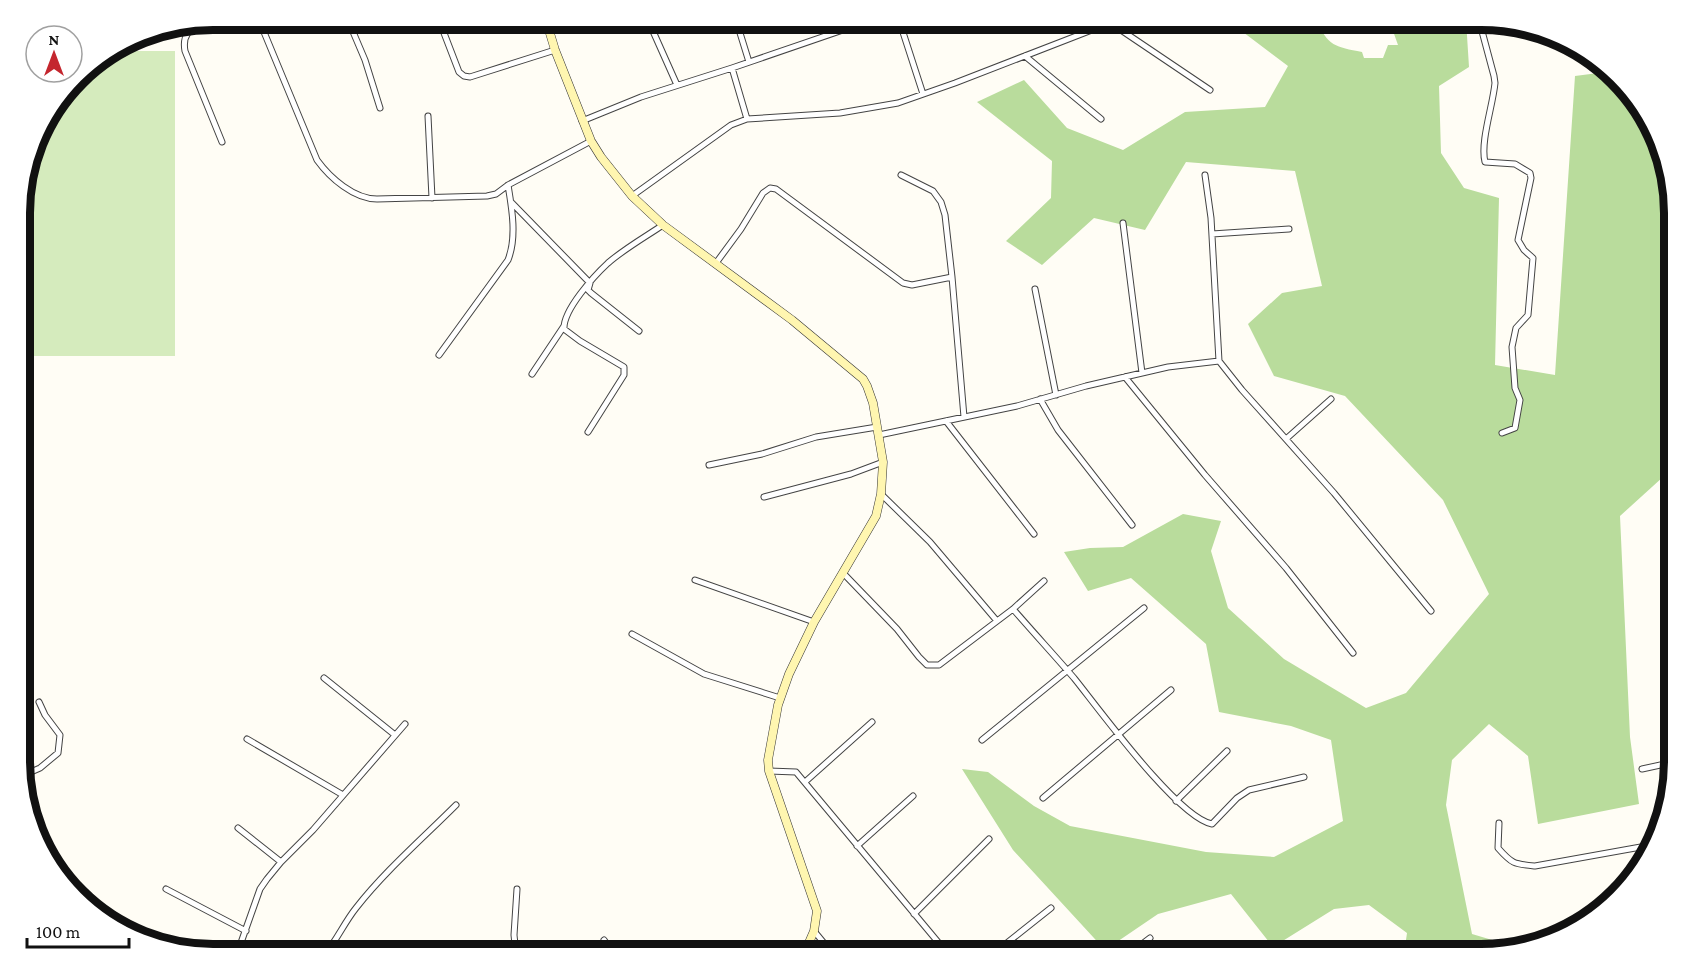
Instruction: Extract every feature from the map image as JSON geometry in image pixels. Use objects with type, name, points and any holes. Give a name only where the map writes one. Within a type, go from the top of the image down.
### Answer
[{"type":"street","points":[[263,30],[317,160],[326,172],[352,191],[368,199],[496,194],[508,185],[591,141]]},
{"type":"street","points":[[352,30],[365,60],[380,108]]},
{"type":"street","points":[[443,30],[459,72],[464,76],[470,77],[555,50]]},
{"type":"street","points":[[549,30],[591,141],[632,196],[663,225],[792,320],[863,379],[873,403],[883,462],[881,494],[876,516],[814,622],[780,698],[768,760],[769,771],[817,911],[817,922],[808,944]]},
{"type":"street","points":[[652,30],[677,86]]},
{"type":"street","points":[[739,30],[749,62]]},
{"type":"street","points":[[827,30],[828,34]]},
{"type":"street","points":[[582,121],[641,97],[841,30]]},
{"type":"street","points":[[901,30],[923,94]]},
{"type":"street","points":[[632,196],[730,125],[747,119],[840,113],[898,103],[1092,30]]},
{"type":"street","points":[[1121,30],[1210,90]]},
{"type":"street","points":[[1482,30],[1495,83],[1485,143],[1485,162],[1515,164],[1530,173],[1531,178],[1518,240],[1533,258],[1528,315],[1516,328],[1512,347],[1515,388],[1520,400],[1515,428],[1502,433]]},
{"type":"street","points":[[187,32],[184,39],[185,51],[222,142]]},
{"type":"street","points":[[1025,56],[1101,119]]},
{"type":"street","points":[[732,68],[747,119]]},
{"type":"street","points":[[428,116],[432,198]]},
{"type":"street","points":[[901,175],[933,191],[941,202],[945,215],[964,417]]},
{"type":"street","points":[[1206,175],[1212,234],[1219,361],[1334,493],[1431,611]]},
{"type":"street","points":[[439,355],[508,260],[512,251],[511,202],[508,185]]},
{"type":"street","points":[[716,262],[741,229],[763,193],[770,188],[776,189],[903,283],[912,285],[952,277]]},
{"type":"street","points":[[511,202],[590,283]]},
{"type":"street","points":[[1123,224],[1142,373]]},
{"type":"street","points":[[532,374],[564,326],[574,301],[608,263],[663,225]]},
{"type":"street","points":[[1212,234],[1289,229]]},
{"type":"street","points":[[590,283],[588,290],[591,293],[639,331]]},
{"type":"street","points":[[1035,289],[1056,394]]},
{"type":"street","points":[[564,326],[564,329],[580,341],[624,367],[625,371],[588,432]]},
{"type":"street","points":[[709,465],[762,454],[816,437],[946,421],[1168,367],[1219,361]]},
{"type":"street","points":[[1125,377],[1205,475],[1286,568],[1353,653]]},
{"type":"street","points":[[1040,399],[1058,430],[1132,525]]},
{"type":"street","points":[[1286,439],[1331,399]]},
{"type":"street","points":[[946,421],[1034,534]]},
{"type":"street","points":[[764,497],[851,474],[883,462]]},
{"type":"street","points":[[881,494],[930,542],[997,621]]},
{"type":"street","points":[[843,573],[897,629],[927,665],[939,665],[1013,609],[1044,581]]},
{"type":"street","points":[[695,580],[814,622]]},
{"type":"street","points":[[982,740],[1144,608]]},
{"type":"street","points":[[1013,609],[1176,801],[1189,813],[1212,824],[1237,798],[1250,790],[1304,777]]},
{"type":"street","points":[[632,634],[704,674],[780,698]]},
{"type":"street","points":[[324,678],[395,735]]},
{"type":"street","points":[[1043,798],[1171,690]]},
{"type":"street","points":[[31,772],[40,768],[58,753],[60,735],[45,715],[39,702]]},
{"type":"street","points":[[805,782],[872,722]]},
{"type":"street","points":[[241,944],[260,889],[281,862],[313,830],[405,724]]},
{"type":"street","points":[[247,739],[343,795]]},
{"type":"street","points":[[1176,801],[1227,751]]},
{"type":"street","points":[[1642,769],[1664,764]]},
{"type":"street","points":[[769,771],[796,772],[939,944]]},
{"type":"street","points":[[856,846],[913,796]]},
{"type":"street","points":[[334,944],[341,929],[356,908],[389,871],[456,806]]},
{"type":"street","points":[[1499,823],[1498,848],[1513,864],[1535,866],[1643,847]]},
{"type":"street","points":[[238,828],[281,862]]},
{"type":"street","points":[[914,915],[989,839]]},
{"type":"street","points":[[166,889],[246,931]]},
{"type":"street","points":[[515,944],[517,889]]},
{"type":"street","points":[[1006,944],[1051,908]]},
{"type":"street","points":[[814,931],[825,944]]},
{"type":"street","points":[[1142,944],[1150,938]]},
{"type":"street","points":[[604,940],[607,944]]},
{"type":"green space","points":[[1240,30],[1322,30],[1329,40],[1339,47],[1362,52],[1364,58],[1383,58],[1388,45],[1398,45],[1393,30],[1467,30],[1469,67],[1439,86],[1441,153],[1464,188],[1499,198],[1495,365],[1555,375],[1575,76],[1598,73],[1626,102],[1645,132],[1660,177],[1664,201],[1664,476],[1620,516],[1630,737],[1639,804],[1538,824],[1528,756],[1489,724],[1452,760],[1446,805],[1472,934],[1501,943],[1405,944],[1407,933],[1369,905],[1334,909],[1278,944],[1271,944],[1231,894],[1158,914],[1114,944],[1099,944],[1013,850],[962,769],[988,772],[1034,806],[1070,826],[1206,852],[1274,857],[1343,821],[1331,740],[1291,726],[1219,712],[1206,644],[1131,578],[1088,591],[1064,552],[1123,547],[1183,514],[1221,521],[1211,551],[1228,608],[1284,659],[1366,708],[1406,693],[1489,594],[1443,500],[1345,396],[1274,376],[1248,324],[1282,293],[1322,286],[1295,171],[1186,162],[1145,230],[1094,218],[1042,265],[1006,241],[1051,198],[1052,161],[977,102],[1024,80],[1067,128],[1123,150],[1185,112],[1265,107],[1288,66]]},
{"type":"green space","points":[[128,51],[175,51],[175,356],[30,356],[32,189],[36,165],[54,121],[75,92],[92,75],[121,54]]}]
